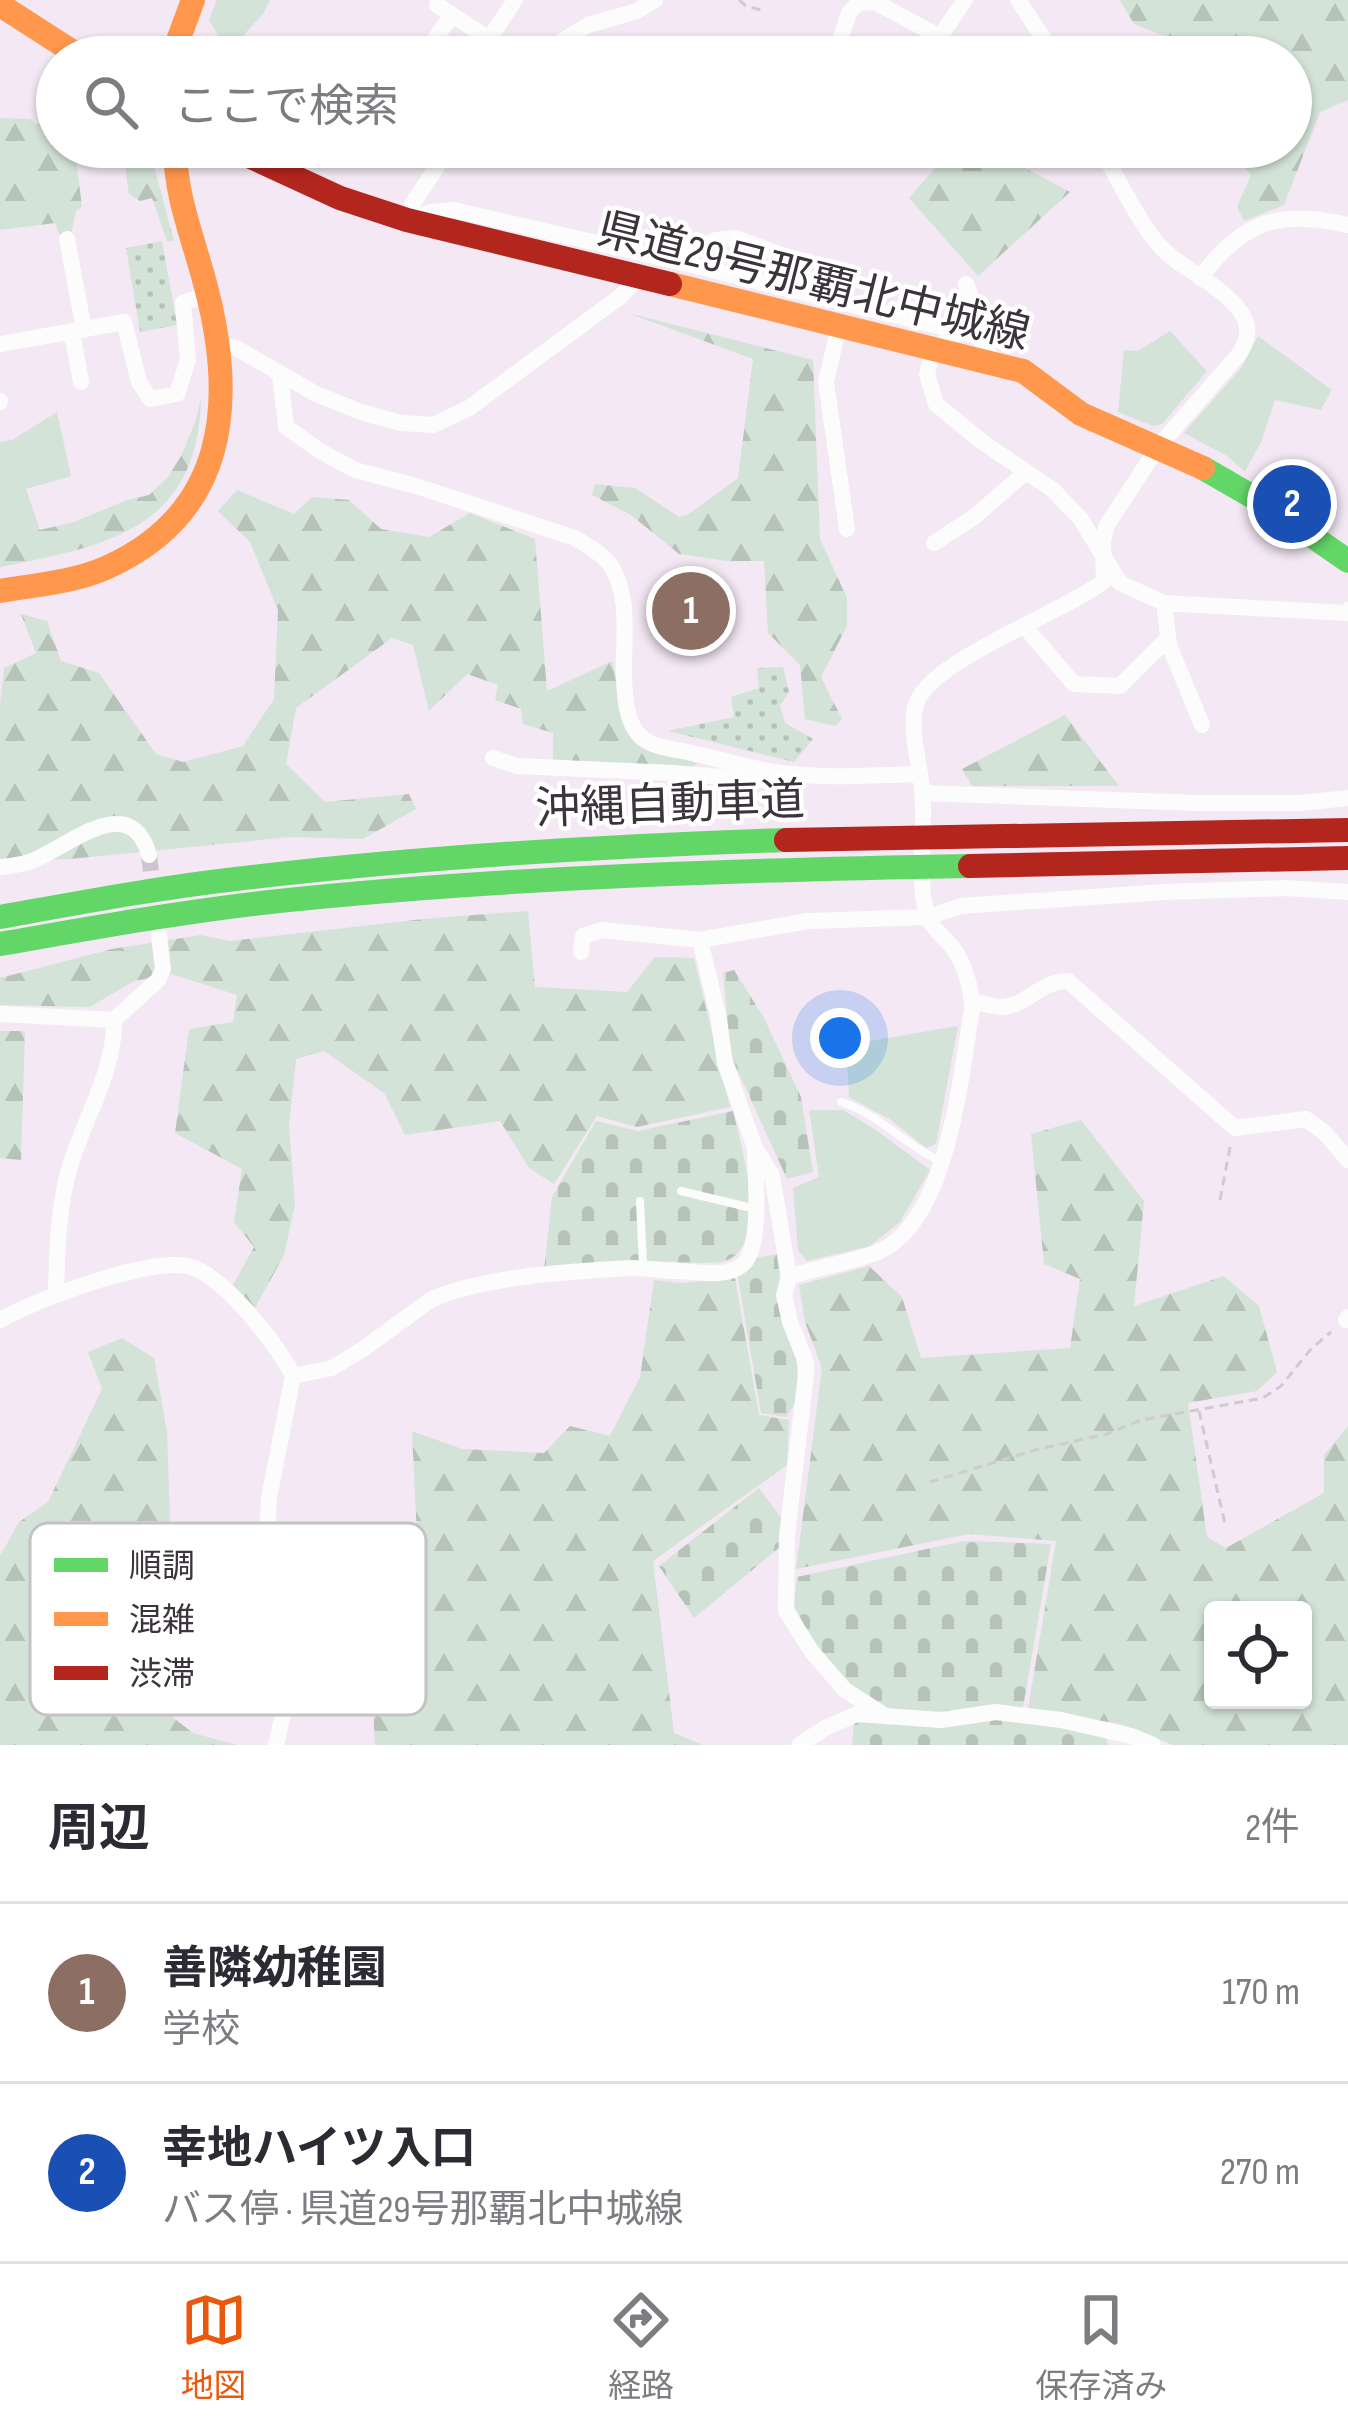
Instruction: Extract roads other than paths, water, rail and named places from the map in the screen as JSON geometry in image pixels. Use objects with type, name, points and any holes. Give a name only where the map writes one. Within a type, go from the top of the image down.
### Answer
[{"type":"main road","points":[[180,36],[193,0]]},
{"type":"main road","points":[[0,5],[48,36]]},
{"type":"main road","points":[[0,591],[78,578],[106,568],[152,542],[174,522],[204,480],[223,417],[219,345],[177,168]]},
{"type":"main road","name":"県道29号那覇北中城線","points":[[275,168],[340,198],[407,220],[1023,371],[1087,418],[1158,447],[1250,495],[1348,561]]},
{"type":"main road","name":"沖縄自動車道","points":[[0,917],[203,881],[518,851],[752,841],[1348,830]]},
{"type":"main road","name":"沖縄自動車道","points":[[0,944],[217,909],[477,883],[715,871],[1348,858]]},
{"type":"main road","points":[[0,907],[66,904]]},
{"type":"main road","points":[[0,953],[53,935]]},
{"type":"street","points":[[492,36],[515,0]]},
{"type":"street","points":[[570,36],[655,0]]},
{"type":"street","points":[[941,36],[964,0]]},
{"type":"street","points":[[1018,0],[1042,36]]},
{"type":"street","points":[[841,36],[858,3],[875,2],[938,36]]},
{"type":"street","points":[[433,36],[444,10],[485,36]]},
{"type":"street","points":[[407,220],[436,168]]},
{"type":"street","points":[[789,1277],[880,1251],[896,1241],[919,1211],[943,1162],[972,1001],[953,948],[934,931],[926,911],[914,720],[918,697],[939,674],[975,651],[1087,595],[1104,581],[1102,540],[1107,525],[1158,447],[1240,353],[1247,336],[1246,324],[1232,300],[1155,242],[1112,168]]},
{"type":"street","points":[[407,220],[454,210],[671,260],[978,337],[995,364]]},
{"type":"street","points":[[1199,278],[1251,227],[1287,218],[1348,225]]},
{"type":"street","points":[[67,238],[81,382]]},
{"type":"street","points":[[671,260],[716,240],[736,238],[797,261],[818,296]]},
{"type":"street","points":[[219,345],[236,348],[316,394],[361,412],[400,423],[433,425],[469,408],[621,296],[638,278]]},
{"type":"street","points":[[966,284],[973,299],[971,317],[960,332],[933,349],[927,374],[936,404],[1053,490],[1080,518],[1120,583],[1163,603],[1348,610]]},
{"type":"street","points":[[0,344],[124,322],[139,382],[150,399],[176,394],[188,359],[183,303],[208,294]]},
{"type":"street","points":[[839,326],[826,382],[847,529]]},
{"type":"street","points":[[280,375],[286,427],[320,451],[355,470],[575,538],[596,550],[611,566],[620,586],[622,673],[629,718],[642,738],[662,746],[775,772],[922,790],[1219,803],[1348,799]]},
{"type":"street","points":[[934,543],[974,517],[1026,472]]},
{"type":"street","points":[[1163,603],[1168,638],[1202,725]]},
{"type":"street","points":[[1024,627],[1073,684],[1120,686],[1168,638]]},
{"type":"street","points":[[494,758],[517,766],[758,779],[775,772]]},
{"type":"street","points":[[0,867],[28,862],[120,822],[144,839],[148,855]]},
{"type":"street","points":[[581,952],[583,936],[602,930],[700,940],[808,921],[961,906],[1164,892],[1348,892]]},
{"type":"street","points":[[0,1014],[114,1020],[164,969],[159,934]]},
{"type":"street","points":[[700,940],[725,1063],[755,1148],[772,1175],[789,1277],[784,1295],[806,1362],[787,1536],[786,1611],[812,1652],[845,1690],[884,1715]]},
{"type":"street","points":[[972,1001],[1010,1006],[1046,985],[1068,981],[1235,1128],[1306,1119],[1348,1160]]},
{"type":"street","points":[[56,1293],[64,1189],[113,1052],[114,1020]]},
{"type":"street","points":[[293,1376],[332,1368],[443,1294],[508,1280],[643,1268],[712,1273],[742,1265],[749,1254],[757,1210],[755,1148]]},
{"type":"street","points":[[0,1320],[56,1293],[155,1268],[188,1265],[214,1281],[269,1337],[293,1376],[268,1523]]},
{"type":"street","points":[[799,1745],[857,1714],[941,1720],[996,1712],[1060,1720],[1153,1745]]},
{"type":"street","points":[[276,1745],[283,1715]]},
{"type":"lane","points":[[841,1102],[943,1162]]},
{"type":"lane","points":[[681,1191],[757,1210]]},
{"type":"lane","points":[[640,1201],[643,1268]]},
{"type":"tunnel","points":[[149,855],[154,898]]},
{"type":"place","name":"幸地ハイツ入口","points":[[1292,504]]},
{"type":"place","name":"善隣幼稚園","points":[[691,611]]}]
